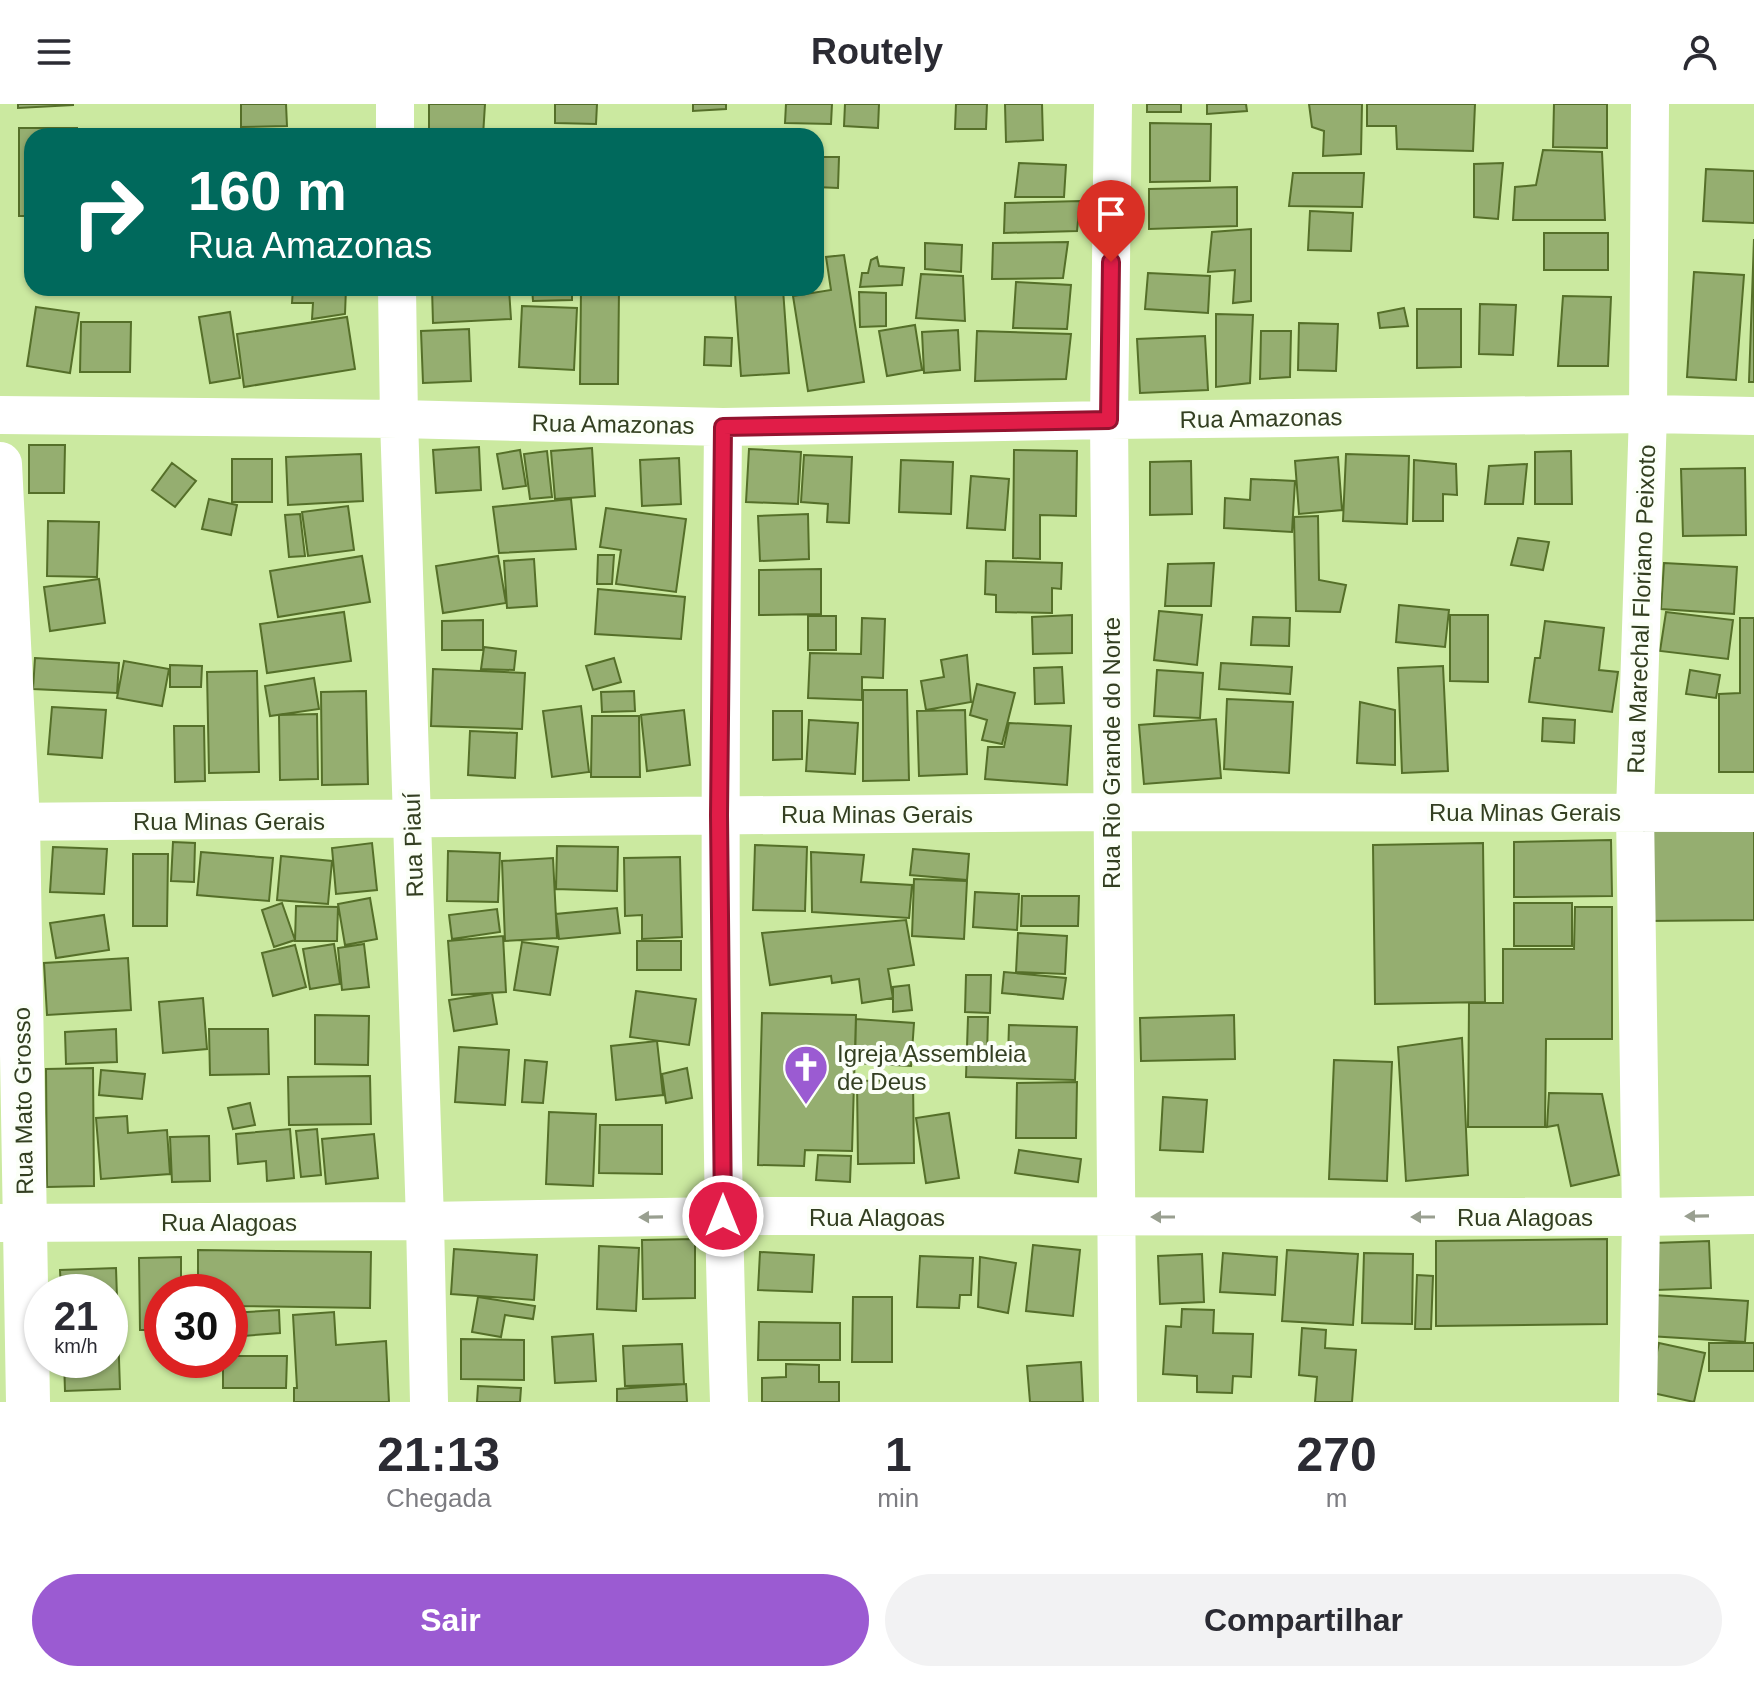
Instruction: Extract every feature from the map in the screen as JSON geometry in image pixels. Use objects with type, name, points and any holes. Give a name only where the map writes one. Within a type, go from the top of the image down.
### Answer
[{"type":"street","points":[[395,104],[395,128]]},
{"type":"street","name":"Rua Rio Grande do Norte","points":[[1113,104],[1109,420],[1118,1402]]},
{"type":"street","name":"Rua Marechal Floriano Peixoto","points":[[1638,1402],[1641,1217],[1635,812],[1648,414],[1650,104]]},
{"type":"street","name":"Rua Piauí","points":[[397,296],[429,1402]]},
{"type":"street","name":"Rua Amazonas","points":[[0,415],[399,419],[723,427],[1648,414],[1754,416]]},
{"type":"street","points":[[723,427],[719,815],[723,1216],[729,1402]]},
{"type":"street","name":"Rua Mato Grosso","points":[[0,464],[9,822],[13,1223],[28,1402]]},
{"type":"street","name":"Rua Minas Gerais","points":[[9,822],[1111,812],[1754,813]]},
{"type":"street","name":"Rua Alagoas","points":[[13,1223],[723,1216],[1754,1215]]},
{"type":"building","points":[[18,104],[73,104],[73,105],[18,108]]},
{"type":"building","points":[[241,104],[286,104],[287,126],[241,127]]},
{"type":"building","points":[[429,104],[485,104],[484,128],[429,128]]},
{"type":"building","points":[[555,104],[597,104],[596,124],[555,123]]},
{"type":"building","points":[[693,104],[726,104],[726,109],[693,111]]},
{"type":"building","points":[[786,104],[832,104],[831,124],[785,123]]},
{"type":"building","points":[[845,104],[879,104],[878,128],[844,126]]},
{"type":"building","points":[[956,104],[987,104],[986,129],[955,129]]},
{"type":"building","points":[[1005,104],[1042,104],[1043,140],[1006,142]]},
{"type":"building","points":[[1147,104],[1181,104],[1181,112],[1147,112]]},
{"type":"building","points":[[1207,104],[1246,104],[1247,111],[1207,114]]},
{"type":"building","points":[[1309,104],[1362,104],[1361,154],[1323,156],[1324,131],[1312,127]]},
{"type":"building","points":[[1367,104],[1475,104],[1473,151],[1397,149],[1396,126],[1367,126]]},
{"type":"building","points":[[1554,104],[1607,104],[1607,148],[1553,147]]},
{"type":"building","points":[[1150,123],[1211,124],[1210,181],[1150,182]]},
{"type":"building","points":[[19,128],[24,128],[24,216],[19,216]]},
{"type":"building","points":[[1543,150],[1602,152],[1605,220],[1513,220],[1515,187],[1536,185]]},
{"type":"building","points":[[824,157],[839,157],[838,188],[824,187]]},
{"type":"building","points":[[1019,163],[1066,165],[1064,197],[1015,197]]},
{"type":"building","points":[[1503,163],[1498,219],[1474,217],[1474,164]]},
{"type":"building","points":[[1706,169],[1754,171],[1754,223],[1703,221]]},
{"type":"building","points":[[1293,173],[1364,173],[1362,207],[1289,206]]},
{"type":"building","points":[[1237,187],[1237,226],[1149,229],[1149,189]]},
{"type":"building","points":[[1080,201],[1077,231],[1004,233],[1005,203]]},
{"type":"building","points":[[1310,211],[1353,213],[1351,251],[1308,250]]},
{"type":"building","points":[[1251,229],[1251,301],[1233,303],[1235,270],[1208,272],[1212,232]]},
{"type":"building","points":[[1544,233],[1608,233],[1608,270],[1544,270]]},
{"type":"building","points":[[1754,239],[1754,382],[1749,382]]},
{"type":"building","points":[[1068,242],[1063,278],[992,279],[993,243]]},
{"type":"building","points":[[925,243],[962,245],[961,272],[925,269]]},
{"type":"building","points":[[844,255],[864,382],[808,391],[793,296],[824,296],[824,291],[831,290],[826,257]]},
{"type":"building","points":[[877,257],[879,266],[904,268],[902,285],[860,287],[862,273],[868,273],[871,260]]},
{"type":"building","points":[[1694,272],[1744,275],[1736,380],[1687,377]]},
{"type":"building","points":[[1148,273],[1210,276],[1208,313],[1145,309]]},
{"type":"building","points":[[921,274],[963,276],[965,321],[916,318]]},
{"type":"building","points":[[1016,282],[1071,285],[1067,329],[1013,328]]},
{"type":"building","points":[[859,292],[886,293],[886,326],[860,327]]},
{"type":"building","points":[[292,296],[346,296],[345,314],[312,319],[313,303],[292,303]]},
{"type":"building","points":[[432,296],[509,296],[511,319],[433,323]]},
{"type":"building","points":[[533,296],[572,296],[572,300],[533,301]]},
{"type":"building","points":[[581,296],[619,296],[618,384],[580,384]]},
{"type":"building","points":[[735,296],[784,296],[789,373],[741,376]]},
{"type":"building","points":[[1563,296],[1611,297],[1608,366],[1558,366]]},
{"type":"building","points":[[1480,304],[1516,305],[1513,355],[1479,354]]},
{"type":"building","points":[[522,306],[577,308],[574,370],[519,367]]},
{"type":"building","points":[[36,307],[79,313],[70,373],[27,366]]},
{"type":"building","points":[[1404,308],[1408,326],[1380,328],[1378,313]]},
{"type":"building","points":[[1417,309],[1461,309],[1461,367],[1417,368]]},
{"type":"building","points":[[230,312],[240,378],[210,383],[199,317]]},
{"type":"building","points":[[1216,314],[1253,315],[1250,383],[1216,387]]},
{"type":"building","points":[[347,317],[355,369],[244,387],[237,334]]},
{"type":"building","points":[[81,322],[131,322],[130,372],[80,372]]},
{"type":"building","points":[[1299,323],[1338,324],[1336,371],[1298,370]]},
{"type":"building","points":[[915,325],[922,370],[887,376],[879,331]]},
{"type":"building","points":[[469,329],[471,381],[423,383],[421,331]]},
{"type":"building","points":[[958,330],[960,370],[924,373],[922,332]]},
{"type":"building","points":[[977,331],[1071,334],[1066,379],[975,381]]},
{"type":"building","points":[[1261,331],[1291,331],[1290,377],[1260,379]]},
{"type":"building","points":[[1205,336],[1208,390],[1140,393],[1137,339]]},
{"type":"building","points":[[705,337],[732,338],[731,366],[704,365]]},
{"type":"building","points":[[29,445],[65,445],[64,493],[29,493]]},
{"type":"building","points":[[479,447],[481,490],[436,493],[433,450]]},
{"type":"building","points":[[592,448],[595,496],[555,499],[551,451]]},
{"type":"building","points":[[749,449],[801,452],[798,504],[746,502]]},
{"type":"building","points":[[520,450],[526,486],[503,489],[497,454]]},
{"type":"building","points":[[1014,450],[1077,451],[1076,516],[1040,515],[1040,559],[1013,558]]},
{"type":"building","points":[[547,451],[552,497],[530,499],[524,454]]},
{"type":"building","points":[[1571,451],[1572,504],[1535,504],[1535,452]]},
{"type":"building","points":[[361,454],[363,501],[288,505],[286,457]]},
{"type":"building","points":[[1346,454],[1409,456],[1407,524],[1343,521]]},
{"type":"building","points":[[804,455],[852,457],[849,523],[827,522],[828,504],[801,502]]},
{"type":"building","points":[[1338,457],[1342,510],[1299,514],[1295,461]]},
{"type":"building","points":[[679,458],[681,504],[642,506],[640,460]]},
{"type":"building","points":[[232,459],[272,459],[272,502],[232,502]]},
{"type":"building","points":[[901,460],[953,462],[951,514],[899,512]]},
{"type":"building","points":[[1414,460],[1456,464],[1457,495],[1443,494],[1443,521],[1413,521]]},
{"type":"building","points":[[1191,461],[1192,514],[1150,515],[1150,462]]},
{"type":"building","points":[[172,463],[196,481],[175,507],[152,490]]},
{"type":"building","points":[[1527,464],[1523,504],[1485,504],[1489,466]]},
{"type":"building","points":[[1745,468],[1746,535],[1683,536],[1681,469]]},
{"type":"building","points":[[971,476],[1009,479],[1005,530],[967,528]]},
{"type":"building","points":[[1251,479],[1295,481],[1292,532],[1224,528],[1225,498],[1250,500]]},
{"type":"building","points":[[209,499],[237,505],[231,535],[202,529]]},
{"type":"building","points":[[571,499],[576,549],[499,553],[493,507]]},
{"type":"building","points":[[348,506],[354,550],[308,556],[302,512]]},
{"type":"building","points":[[606,508],[686,519],[676,592],[616,584],[621,550],[600,547]]},
{"type":"building","points":[[300,514],[305,556],[289,557],[285,515]]},
{"type":"building","points":[[808,514],[809,559],[760,561],[758,516]]},
{"type":"building","points":[[1318,516],[1319,580],[1346,585],[1340,612],[1296,611],[1294,517]]},
{"type":"building","points":[[48,521],[99,522],[97,577],[47,576]]},
{"type":"building","points":[[1518,538],[1549,542],[1543,570],[1511,565]]},
{"type":"building","points":[[598,555],[614,555],[612,584],[597,584]]},
{"type":"building","points":[[362,556],[370,602],[278,617],[270,571]]},
{"type":"building","points":[[498,556],[506,603],[443,613],[436,566]]},
{"type":"building","points":[[534,559],[537,606],[507,608],[504,561]]},
{"type":"building","points":[[986,561],[1062,563],[1061,589],[1052,588],[1052,613],[996,612],[996,595],[985,594]]},
{"type":"building","points":[[1214,563],[1211,606],[1165,606],[1168,564]]},
{"type":"building","points":[[1664,563],[1737,567],[1734,614],[1661,609]]},
{"type":"building","points":[[821,569],[821,614],[759,615],[759,570]]},
{"type":"building","points":[[99,579],[105,623],[50,631],[44,587]]},
{"type":"building","points":[[598,589],[685,597],[681,639],[595,634]]},
{"type":"building","points":[[1399,605],[1449,610],[1445,647],[1396,642]]},
{"type":"building","points":[[1159,611],[1202,615],[1197,665],[1154,660]]},
{"type":"building","points":[[344,612],[351,661],[267,673],[260,624]]},
{"type":"building","points":[[1666,612],[1733,620],[1728,659],[1660,651]]},
{"type":"building","points":[[1072,615],[1072,653],[1033,654],[1032,617]]},
{"type":"building","points":[[1450,615],[1488,615],[1488,682],[1450,681]]},
{"type":"building","points":[[808,616],[836,616],[836,650],[808,650]]},
{"type":"building","points":[[1253,617],[1290,618],[1289,646],[1251,645]]},
{"type":"building","points":[[862,618],[885,619],[883,678],[862,677],[862,700],[808,698],[810,653],[861,654]]},
{"type":"building","points":[[1740,618],[1754,618],[1754,772],[1719,772],[1719,694],[1740,693]]},
{"type":"building","points":[[483,620],[483,650],[442,650],[442,621]]},
{"type":"building","points":[[1545,621],[1604,628],[1599,670],[1618,672],[1612,712],[1529,702],[1535,658],[1540,658]]},
{"type":"building","points":[[484,647],[516,651],[514,670],[481,669]]},
{"type":"building","points":[[967,655],[971,702],[926,710],[921,681],[944,677],[941,660]]},
{"type":"building","points":[[35,658],[119,663],[117,693],[33,689]]},
{"type":"building","points":[[614,658],[621,682],[593,690],[586,666]]},
{"type":"building","points":[[124,661],[169,669],[162,706],[117,698]]},
{"type":"building","points":[[1221,663],[1292,667],[1290,694],[1219,689]]},
{"type":"building","points":[[170,665],[202,666],[201,687],[170,687]]},
{"type":"building","points":[[1443,666],[1448,771],[1402,773],[1398,668]]},
{"type":"building","points":[[1062,667],[1064,703],[1035,704],[1034,668]]},
{"type":"building","points":[[433,669],[525,673],[522,729],[431,726]]},
{"type":"building","points":[[1157,670],[1203,673],[1200,718],[1154,716]]},
{"type":"building","points":[[1690,670],[1720,675],[1716,698],[1686,694]]},
{"type":"building","points":[[257,671],[259,772],[209,773],[207,672]]},
{"type":"building","points":[[314,678],[319,709],[270,716],[265,686]]},
{"type":"building","points":[[977,684],[1015,693],[1002,744],[982,740],[987,720],[970,715]]},
{"type":"building","points":[[863,690],[907,690],[909,780],[863,781]]},
{"type":"building","points":[[366,691],[368,784],[322,785],[321,692]]},
{"type":"building","points":[[634,691],[635,711],[602,712],[601,692]]},
{"type":"building","points":[[1227,699],[1293,702],[1289,773],[1224,769]]},
{"type":"building","points":[[1360,702],[1395,710],[1395,765],[1357,763]]},
{"type":"building","points":[[581,706],[589,772],[552,777],[543,711]]},
{"type":"building","points":[[52,707],[106,710],[102,758],[48,754]]},
{"type":"building","points":[[684,710],[690,765],[647,771],[641,715]]},
{"type":"building","points":[[965,710],[967,774],[919,776],[917,711]]},
{"type":"building","points":[[773,711],[802,711],[802,759],[773,760]]},
{"type":"building","points":[[317,714],[318,779],[280,780],[279,715]]},
{"type":"building","points":[[592,716],[639,716],[640,777],[591,777]]},
{"type":"building","points":[[1543,718],[1575,720],[1574,743],[1542,741]]},
{"type":"building","points":[[1216,719],[1221,778],[1144,784],[1139,725]]},
{"type":"building","points":[[809,720],[858,723],[855,774],[806,771]]},
{"type":"building","points":[[1009,723],[1071,726],[1067,785],[985,779],[988,747],[1004,747]]},
{"type":"building","points":[[174,726],[204,726],[205,781],[175,782]]},
{"type":"building","points":[[470,731],[517,733],[515,778],[468,775]]},
{"type":"building","points":[[1754,828],[1754,920],[1644,921],[1644,829]]},
{"type":"building","points":[[1611,840],[1612,896],[1514,897],[1514,842]]},
{"type":"building","points":[[173,842],[195,843],[194,882],[171,881]]},
{"type":"building","points":[[372,843],[377,890],[336,894],[332,848]]},
{"type":"building","points":[[1483,843],[1485,1002],[1375,1004],[1373,845]]},
{"type":"building","points":[[755,845],[807,847],[805,911],[753,910]]},
{"type":"building","points":[[557,846],[618,847],[617,891],[556,889]]},
{"type":"building","points":[[53,847],[107,849],[104,894],[50,892]]},
{"type":"building","points":[[913,849],[969,854],[967,880],[910,875]]},
{"type":"building","points":[[448,851],[500,853],[498,902],[447,901]]},
{"type":"building","points":[[201,852],[273,858],[269,901],[197,895]]},
{"type":"building","points":[[811,852],[864,855],[861,882],[912,885],[909,918],[812,912]]},
{"type":"building","points":[[133,854],[168,854],[167,926],[133,926]]},
{"type":"building","points":[[281,856],[332,861],[328,904],[277,900]]},
{"type":"building","points":[[680,857],[682,937],[642,939],[642,915],[625,916],[624,858]]},
{"type":"building","points":[[553,858],[557,938],[505,941],[502,861]]},
{"type":"building","points":[[914,879],[967,881],[964,939],[912,936]]},
{"type":"building","points":[[975,892],[1019,894],[1017,930],[973,927]]},
{"type":"building","points":[[1022,896],[1079,896],[1078,926],[1021,926]]},
{"type":"building","points":[[370,898],[377,939],[345,945],[338,904]]},
{"type":"building","points":[[282,903],[295,940],[274,947],[262,910]]},
{"type":"building","points":[[1514,903],[1572,903],[1572,946],[1514,946]]},
{"type":"building","points":[[296,906],[338,907],[337,941],[295,941]]},
{"type":"building","points":[[1575,907],[1612,907],[1612,1039],[1546,1039],[1545,1127],[1468,1127],[1469,1003],[1503,1003],[1503,949],[1574,949]]},
{"type":"building","points":[[617,908],[620,933],[559,939],[556,914]]},
{"type":"building","points":[[497,909],[500,932],[452,939],[449,915]]},
{"type":"building","points":[[104,915],[109,950],[56,958],[50,923]]},
{"type":"building","points":[[906,920],[914,965],[888,969],[893,998],[862,1003],[859,979],[832,983],[831,976],[770,985],[762,933]]},
{"type":"building","points":[[1018,933],[1067,936],[1065,974],[1016,972]]},
{"type":"building","points":[[503,936],[506,992],[452,995],[448,941]]},
{"type":"building","points":[[637,941],[681,941],[681,970],[637,970]]},
{"type":"building","points":[[522,942],[558,947],[550,995],[514,990]]},
{"type":"building","points":[[334,944],[340,984],[310,989],[303,949]]},
{"type":"building","points":[[364,944],[369,987],[342,990],[338,948]]},
{"type":"building","points":[[295,945],[306,987],[273,996],[262,953]]},
{"type":"building","points":[[128,958],[131,1010],[47,1015],[44,963]]},
{"type":"building","points":[[1004,972],[1066,978],[1063,999],[1002,993]]},
{"type":"building","points":[[966,975],[991,975],[990,1013],[965,1012]]},
{"type":"building","points":[[909,985],[912,1010],[893,1012],[893,987]]},
{"type":"building","points":[[636,991],[696,999],[689,1045],[630,1037]]},
{"type":"building","points":[[492,993],[497,1024],[454,1031],[449,1000]]},
{"type":"building","points":[[203,998],[207,1049],[163,1053],[159,1002]]},
{"type":"building","name":"Igreja Assembleia de Deus","points":[[762,1013],[856,1015],[852,1151],[805,1150],[804,1166],[758,1165]]},
{"type":"building","points":[[315,1015],[369,1016],[368,1065],[315,1064]]},
{"type":"building","points":[[1234,1015],[1235,1059],[1141,1061],[1140,1018]]},
{"type":"building","points":[[968,1017],[988,1017],[987,1056],[1008,1056],[1009,1025],[1077,1027],[1075,1080],[966,1077]]},
{"type":"building","points":[[856,1019],[914,1023],[911,1066],[855,1063]]},
{"type":"building","points":[[116,1029],[117,1062],[66,1064],[65,1032]]},
{"type":"building","points":[[209,1029],[268,1029],[269,1074],[210,1075]]},
{"type":"building","points":[[1462,1038],[1468,1175],[1406,1181],[1398,1047]]},
{"type":"building","points":[[657,1041],[663,1095],[616,1100],[611,1046]]},
{"type":"building","points":[[459,1047],[509,1050],[505,1105],[455,1102]]},
{"type":"building","points":[[525,1060],[547,1062],[543,1103],[522,1102]]},
{"type":"building","points":[[1334,1060],[1392,1062],[1387,1181],[1329,1179]]},
{"type":"building","points":[[93,1068],[94,1186],[47,1187],[46,1069]]},
{"type":"building","points":[[687,1068],[692,1098],[666,1103],[662,1074]]},
{"type":"building","points":[[101,1070],[145,1074],[142,1099],[99,1095]]},
{"type":"building","points":[[370,1076],[371,1124],[289,1125],[288,1077]]},
{"type":"building","points":[[913,1080],[914,1163],[858,1164],[857,1081]]},
{"type":"building","points":[[1077,1082],[1076,1138],[1016,1138],[1017,1083]]},
{"type":"building","points":[[1549,1093],[1602,1094],[1619,1175],[1571,1186],[1558,1125],[1547,1127]]},
{"type":"building","points":[[1163,1097],[1207,1100],[1203,1152],[1160,1150]]},
{"type":"building","points":[[250,1103],[255,1125],[233,1129],[228,1108]]},
{"type":"building","points":[[549,1112],[596,1114],[593,1186],[546,1184]]},
{"type":"building","points":[[949,1113],[959,1178],[926,1183],[916,1118]]},
{"type":"building","points":[[127,1116],[128,1133],[167,1130],[170,1174],[101,1179],[96,1118]]},
{"type":"building","points":[[600,1125],[662,1125],[662,1174],[599,1173]]},
{"type":"building","points":[[290,1129],[294,1178],[267,1181],[266,1161],[238,1164],[236,1134]]},
{"type":"building","points":[[317,1129],[321,1175],[301,1177],[296,1131]]},
{"type":"building","points":[[374,1134],[378,1178],[326,1184],[322,1139]]},
{"type":"building","points":[[209,1136],[210,1181],[172,1182],[170,1137]]},
{"type":"building","points":[[1019,1150],[1081,1159],[1078,1182],[1015,1173]]},
{"type":"building","points":[[818,1155],[851,1156],[850,1182],[816,1180]]},
{"type":"building","points":[[695,1239],[695,1298],[643,1299],[642,1240]]},
{"type":"building","points":[[1607,1239],[1607,1324],[1436,1326],[1436,1241]]},
{"type":"building","points":[[1709,1241],[1711,1288],[1656,1290],[1655,1243]]},
{"type":"building","points":[[1033,1245],[1080,1250],[1073,1316],[1026,1311]]},
{"type":"building","points":[[599,1246],[639,1248],[636,1311],[597,1309]]},
{"type":"building","points":[[454,1249],[537,1255],[534,1300],[451,1294]]},
{"type":"building","points":[[198,1250],[371,1252],[370,1308],[248,1306],[248,1274],[198,1274]]},
{"type":"building","points":[[1287,1250],[1358,1254],[1353,1325],[1282,1321]]},
{"type":"building","points":[[760,1252],[814,1255],[812,1292],[758,1290]]},
{"type":"building","points":[[1223,1253],[1277,1257],[1275,1295],[1220,1292]]},
{"type":"building","points":[[1364,1253],[1413,1254],[1412,1324],[1362,1323]]},
{"type":"building","points":[[1202,1254],[1204,1302],[1160,1304],[1158,1256]]},
{"type":"building","points":[[920,1256],[973,1258],[971,1295],[960,1295],[959,1308],[917,1307]]},
{"type":"building","points":[[181,1257],[181,1274],[144,1274],[144,1330],[140,1330],[139,1258]]},
{"type":"building","points":[[980,1257],[1016,1263],[1008,1313],[978,1307]]},
{"type":"building","points":[[116,1268],[116,1274],[60,1274],[60,1270]]},
{"type":"building","points":[[1417,1275],[1433,1276],[1431,1329],[1415,1329]]},
{"type":"building","points":[[1653,1295],[1748,1301],[1745,1342],[1649,1336]]},
{"type":"building","points":[[478,1297],[535,1306],[533,1319],[505,1315],[501,1337],[472,1332]]},
{"type":"building","points":[[853,1297],[892,1297],[892,1362],[852,1362]]},
{"type":"building","points":[[1182,1309],[1214,1310],[1213,1333],[1253,1334],[1251,1377],[1233,1376],[1232,1393],[1197,1392],[1197,1376],[1163,1374],[1166,1326],[1181,1327]]},
{"type":"building","points":[[279,1310],[280,1333],[248,1336],[248,1312]]},
{"type":"building","points":[[334,1312],[336,1345],[386,1341],[389,1402],[294,1402],[294,1388],[297,1388],[293,1315]]},
{"type":"building","points":[[759,1322],[840,1323],[840,1360],[758,1360]]},
{"type":"building","points":[[1302,1328],[1326,1330],[1325,1348],[1356,1350],[1352,1402],[1315,1402],[1317,1377],[1299,1375]]},
{"type":"building","points":[[593,1334],[596,1381],[555,1383],[552,1337]]},
{"type":"building","points":[[461,1339],[524,1340],[524,1380],[461,1379]]},
{"type":"building","points":[[1659,1343],[1705,1353],[1694,1402],[1648,1392]]},
{"type":"building","points":[[1709,1343],[1754,1343],[1754,1371],[1709,1371]]},
{"type":"building","points":[[682,1344],[684,1384],[625,1386],[623,1346]]},
{"type":"building","points":[[248,1356],[287,1356],[286,1388],[223,1388],[223,1378],[248,1378]]},
{"type":"building","points":[[1081,1362],[1083,1402],[1030,1402],[1027,1366]]},
{"type":"building","points":[[786,1364],[819,1365],[819,1382],[839,1382],[839,1402],[762,1402],[762,1378],[786,1377]]},
{"type":"building","points":[[65,1378],[120,1378],[120,1389],[65,1391]]},
{"type":"building","points":[[686,1384],[687,1402],[617,1402],[617,1389]]},
{"type":"building","points":[[478,1386],[521,1388],[520,1402],[477,1402]]},
{"type":"place","name":"Igreja Assembleia de Deus","points":[[806,1106]]},
{"type":"route","points":[[723,1216],[719,815],[723,427],[1109,420],[1111,262]]}]
